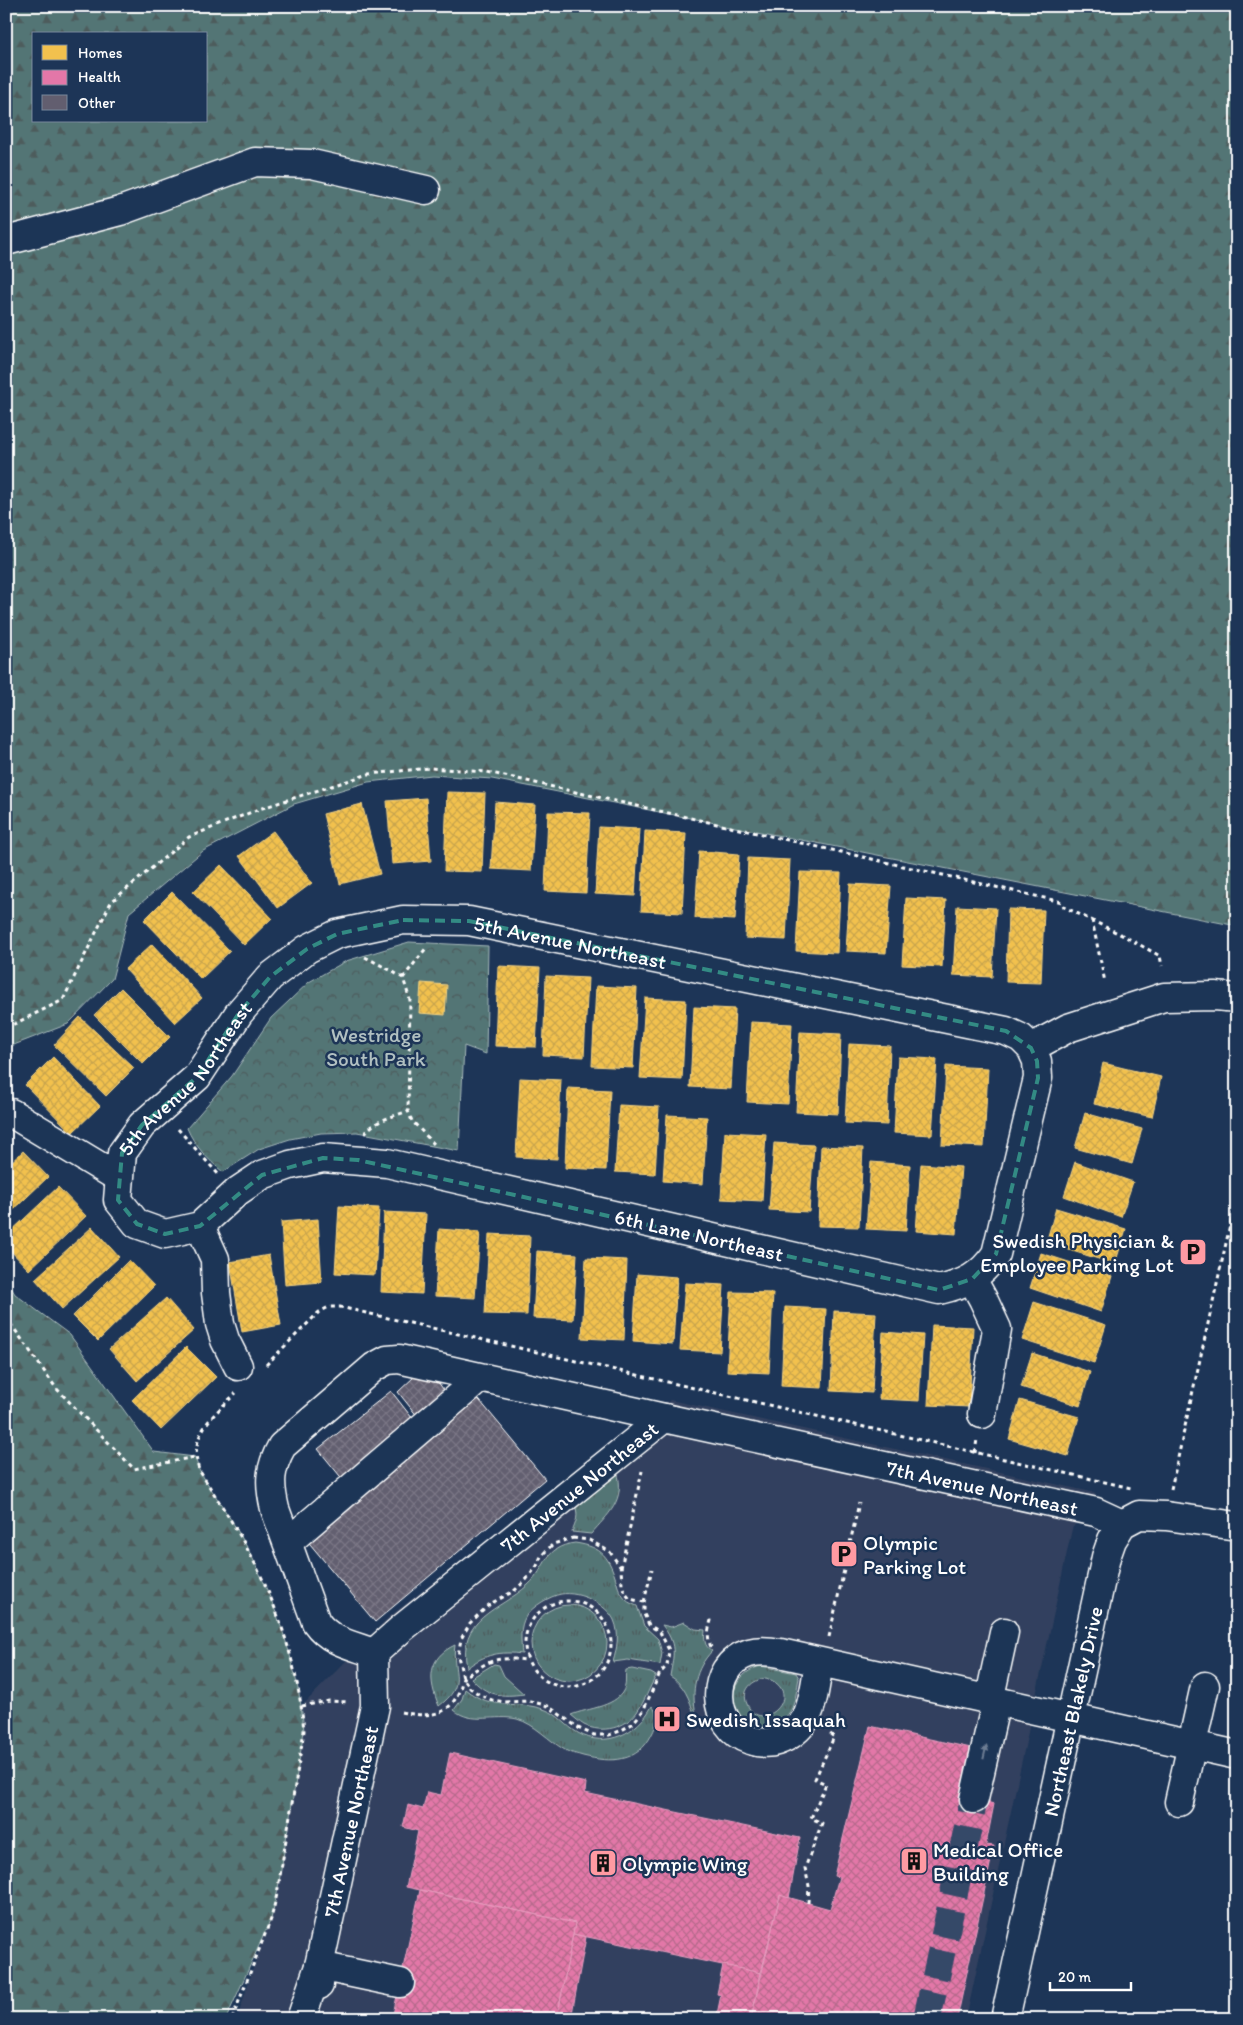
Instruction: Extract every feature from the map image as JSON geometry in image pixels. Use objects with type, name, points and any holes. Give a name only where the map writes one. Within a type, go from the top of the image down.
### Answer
[{"type":"street","points":[[6,241],[120,211],[255,162],[312,164],[426,190]]},
{"type":"street","name":"5th Avenue Northeast","points":[[200,1226],[165,1234],[137,1224],[118,1200],[118,1178],[122,1153],[142,1125],[197,1077],[239,1013],[270,977],[307,949],[338,934],[403,920],[468,920],[1006,1031],[1021,1038],[1031,1048]]},
{"type":"street","points":[[1031,1048],[1068,1028],[1164,997],[1215,996],[1237,998]]},
{"type":"street","name":"6th Lane Northeast","points":[[200,1226],[238,1191],[262,1175],[290,1164],[323,1158],[358,1160],[387,1164],[939,1290],[960,1286],[988,1266],[996,1254],[1038,1078],[1037,1061],[1031,1048]]},
{"type":"street","points":[[12,1113],[118,1178]]},
{"type":"street","points":[[200,1226],[215,1259],[216,1293],[220,1324],[225,1340],[238,1366]]},
{"type":"street","points":[[972,1279],[997,1329],[982,1414]]},
{"type":"street","points":[[374,1653],[332,1639],[323,1632],[316,1622],[270,1491],[274,1460],[282,1446],[374,1367],[387,1360],[399,1359],[664,1418]]},
{"type":"street","points":[[288,1542],[480,1378]]},
{"type":"street","name":"7th Avenue Northeast","points":[[301,2019],[319,1966],[375,1706],[374,1653],[401,1629],[664,1418],[1096,1512],[1122,1524]]},
{"type":"street","points":[[1122,1524],[1139,1515],[1237,1526]]},
{"type":"street","name":"Northeast Blakely Drive","points":[[1005,2019],[1106,1557],[1112,1540],[1122,1524]]},
{"type":"street","points":[[974,1799],[993,1702],[1004,1632]]},
{"type":"street","points":[[824,1652],[993,1702],[1237,1755]]},
{"type":"street","points":[[1179,1802],[1205,1686]]},
{"type":"street","points":[[319,2019],[319,1966],[400,1983]]},
{"type":"path","points":[[6,1028],[63,1000],[111,902],[189,837],[259,809],[369,774],[430,768],[487,772],[1062,902],[1064,906],[1160,956],[1162,966]]},
{"type":"path","points":[[1092,920],[1105,982]]},
{"type":"path","points":[[402,978],[430,944]]},
{"type":"path","points":[[362,950],[364,957],[402,978],[410,1000],[408,1111],[412,1121],[436,1147]]},
{"type":"path","points":[[364,1136],[367,1130],[375,1124],[408,1111]]},
{"type":"path","points":[[178,1129],[222,1178]]},
{"type":"path","points":[[1171,1490],[1237,1194]]},
{"type":"path","points":[[6,1317],[56,1388],[134,1469],[195,1457]]},
{"type":"path","points":[[644,1465],[621,1568],[622,1586],[625,1593],[630,1599],[644,1602]]},
{"type":"path","points":[[824,1652],[859,1503]]},
{"type":"path","points":[[621,1568],[610,1552],[590,1540],[573,1538],[553,1544],[541,1556],[537,1566],[514,1592],[490,1604],[470,1623],[461,1639],[458,1656],[463,1678],[470,1688],[492,1700],[505,1702],[530,1701],[548,1706],[580,1729],[594,1734],[609,1735],[632,1724],[643,1711],[660,1673],[666,1666],[669,1650],[660,1632],[649,1625],[644,1614],[644,1602],[652,1569]]},
{"type":"path","points":[[570,1601],[584,1604],[596,1612],[605,1623],[610,1637],[608,1660],[596,1676],[585,1683],[572,1686],[558,1686],[546,1681],[535,1672],[528,1660],[525,1646],[526,1632],[532,1619],[543,1608],[556,1602],[570,1601]]},
{"type":"path","points":[[712,1617],[708,1631],[708,1641],[717,1652]]},
{"type":"path","points":[[302,1706],[341,1701],[405,1713],[431,1715],[448,1709],[459,1695],[463,1678],[487,1662],[502,1658],[528,1660]]},
{"type":"path","points":[[808,1903],[809,1886],[805,1868],[822,1823],[811,1818],[826,1784],[815,1779],[834,1737],[822,1727]]},
{"type":"highlighted area","points":[[403,920],[469,921],[1006,1031],[1031,1048],[1037,1061],[1038,1078],[996,1254],[972,1279],[939,1290],[358,1160],[323,1158],[262,1175],[200,1226],[165,1234],[137,1224],[118,1200],[122,1153],[142,1125],[197,1077],[239,1013],[270,977],[307,949],[337,934]]},
{"type":"shaded area","name":"Swedish Issaquah","points":[[670,1400],[1096,1493],[1072,1529],[966,2019],[237,2019],[277,1894],[304,1731],[302,1706],[389,1617]]},
{"type":"green space","points":[[6,6],[1237,6],[1237,926],[492,779],[432,775],[368,782],[294,804],[203,851],[129,913],[112,979],[68,1024],[6,1048]]},
{"type":"green space","name":"Westridge South Park","points":[[409,942],[488,946],[486,1054],[464,1046],[459,1151],[357,1132],[321,1133],[290,1139],[259,1149],[223,1172],[202,1152],[187,1128],[232,1076],[271,1018],[309,982],[346,961]]},
{"type":"green space","points":[[6,1279],[15,1294],[70,1335],[154,1452],[195,1457],[199,1470],[253,1559],[271,1600],[293,1665],[304,1731],[277,1894],[271,1919],[226,2019],[6,2019]]},
{"type":"green space","points":[[617,1471],[619,1491],[614,1506],[609,1513],[591,1534],[572,1532],[577,1516],[575,1505]]},
{"type":"green space","points":[[575,1543],[592,1547],[608,1560],[619,1590],[628,1602],[637,1606],[644,1626],[658,1639],[662,1653],[660,1665],[628,1660],[613,1662],[617,1646],[617,1636],[616,1625],[610,1614],[592,1600],[576,1595],[561,1594],[537,1605],[526,1616],[521,1630],[522,1654],[500,1653],[480,1659],[467,1668],[466,1651],[468,1637],[474,1626],[493,1609],[528,1585],[551,1553],[565,1545]]},
{"type":"green space","points":[[569,1605],[584,1608],[596,1616],[604,1628],[607,1643],[604,1658],[596,1670],[584,1678],[569,1681],[554,1678],[542,1670],[534,1658],[531,1643],[534,1628],[542,1616],[554,1608]]},
{"type":"green space","points":[[684,1622],[695,1629],[705,1630],[705,1642],[712,1651],[702,1665],[696,1680],[694,1697],[696,1714],[694,1714],[683,1688],[670,1676],[673,1649],[670,1638],[662,1625],[671,1627]]},
{"type":"green space","points":[[455,1645],[456,1684],[448,1698],[439,1706],[433,1687],[432,1671],[439,1656]]},
{"type":"green space","points":[[494,1664],[499,1665],[504,1676],[524,1694],[495,1694],[483,1689],[471,1678]]},
{"type":"green space","points":[[761,1666],[796,1673],[799,1678],[792,1708],[788,1715],[775,1724],[760,1727],[753,1725],[746,1722],[735,1708],[733,1700],[736,1685],[746,1673]],"holes":[[[766,1678],[778,1684],[783,1693],[778,1709],[762,1716],[754,1713],[747,1704],[745,1694],[749,1686],[756,1681]]]},
{"type":"green space","points":[[632,1669],[656,1676],[640,1708],[627,1722],[613,1728],[598,1729],[584,1725],[571,1715],[602,1706],[617,1698],[625,1686],[626,1670]]},
{"type":"green space","points":[[465,1689],[475,1696],[495,1703],[525,1705],[546,1710],[578,1733],[589,1738],[610,1739],[630,1731],[646,1716],[652,1706],[656,1712],[656,1723],[646,1744],[639,1751],[623,1759],[604,1760],[567,1751],[524,1721],[509,1718],[476,1718],[461,1714],[454,1710],[462,1699]]},
{"type":"building: Homes","points":[[447,792],[485,793],[482,872],[444,871]]},
{"type":"building: Homes","points":[[426,798],[431,861],[392,864],[387,801]]},
{"type":"building: Homes","points":[[495,802],[535,805],[531,871],[491,869]]},
{"type":"building: Homes","points":[[362,804],[380,874],[340,884],[323,814]]},
{"type":"building: Homes","points":[[548,812],[590,813],[586,893],[545,891]]},
{"type":"building: Homes","points":[[599,827],[639,829],[635,896],[595,894]]},
{"type":"building: Homes","points":[[273,831],[312,883],[278,908],[239,856]]},
{"type":"building: Homes","points":[[645,831],[686,833],[682,913],[641,911]]},
{"type":"building: Homes","points":[[699,851],[739,854],[735,920],[695,918]]},
{"type":"building: Homes","points":[[748,858],[790,860],[786,940],[745,938]]},
{"type":"building: Homes","points":[[221,865],[272,918],[244,945],[193,892]]},
{"type":"building: Homes","points":[[800,872],[841,873],[837,953],[796,951]]},
{"type":"building: Homes","points":[[850,884],[891,886],[886,953],[846,951]]},
{"type":"building: Homes","points":[[172,892],[230,951],[201,979],[144,920]]},
{"type":"building: Homes","points":[[906,898],[946,900],[942,967],[902,965]]},
{"type":"building: Homes","points":[[957,906],[996,908],[992,977],[953,975]]},
{"type":"building: Homes","points":[[1008,909],[1044,910],[1041,983],[1006,982]]},
{"type":"building: Homes","points":[[152,944],[202,998],[175,1023],[125,969]]},
{"type":"building: Homes","points":[[498,966],[540,968],[536,1047],[495,1046]]},
{"type":"building: Homes","points":[[546,976],[588,978],[584,1057],[543,1055]]},
{"type":"building: Homes","points":[[421,983],[447,985],[445,1015],[419,1013]]},
{"type":"building: Homes","points":[[596,986],[637,988],[633,1068],[592,1066]]},
{"type":"building: Homes","points":[[121,988],[170,1037],[143,1064],[94,1015]]},
{"type":"building: Homes","points":[[645,998],[686,1000],[682,1080],[640,1078]]},
{"type":"building: Homes","points":[[694,1007],[735,1009],[731,1089],[690,1087]]},
{"type":"building: Homes","points":[[80,1017],[134,1068],[106,1096],[54,1045]]},
{"type":"building: Homes","points":[[751,1022],[792,1024],[788,1104],[747,1102]]},
{"type":"building: Homes","points":[[800,1032],[841,1034],[838,1114],[796,1112]]},
{"type":"building: Homes","points":[[849,1044],[890,1046],[887,1125],[845,1123]]},
{"type":"building: Homes","points":[[53,1057],[100,1106],[72,1133],[25,1085]]},
{"type":"building: Homes","points":[[898,1057],[937,1059],[932,1135],[894,1133]]},
{"type":"building: Homes","points":[[1103,1063],[1161,1077],[1152,1117],[1094,1104]]},
{"type":"building: Homes","points":[[946,1066],[988,1068],[984,1147],[942,1145]]},
{"type":"building: Homes","points":[[520,1078],[561,1080],[557,1159],[516,1157]]},
{"type":"building: Homes","points":[[568,1088],[610,1090],[606,1170],[565,1168]]},
{"type":"building: Homes","points":[[619,1105],[659,1107],[655,1174],[615,1172]]},
{"type":"building: Homes","points":[[1085,1113],[1142,1129],[1132,1164],[1075,1148]]},
{"type":"building: Homes","points":[[667,1115],[707,1117],[703,1184],[663,1181]]},
{"type":"building: Homes","points":[[725,1132],[766,1134],[762,1201],[721,1199]]},
{"type":"building: Homes","points":[[774,1143],[814,1145],[809,1212],[769,1210]]},
{"type":"building: Homes","points":[[821,1146],[863,1148],[859,1227],[818,1226]]},
{"type":"building: Homes","points":[[23,1151],[48,1177],[6,1217],[6,1167]]},
{"type":"building: Homes","points":[[871,1162],[910,1165],[906,1231],[866,1229]]},
{"type":"building: Homes","points":[[1075,1162],[1133,1182],[1121,1217],[1064,1196]]},
{"type":"building: Homes","points":[[921,1164],[961,1167],[956,1234],[916,1231]]},
{"type":"building: Homes","points":[[58,1187],[86,1216],[29,1270],[6,1246],[6,1236]]},
{"type":"building: Homes","points":[[339,1206],[379,1208],[375,1275],[335,1273]]},
{"type":"building: Homes","points":[[1056,1208],[1126,1229],[1115,1264],[1046,1243]]},
{"type":"building: Homes","points":[[384,1212],[426,1214],[422,1294],[381,1292]]},
{"type":"building: Homes","points":[[318,1219],[322,1282],[285,1285],[281,1222]]},
{"type":"building: Homes","points":[[92,1227],[119,1257],[62,1309],[35,1279]]},
{"type":"building: Homes","points":[[439,1229],[480,1232],[475,1298],[435,1296]]},
{"type":"building: Homes","points":[[489,1234],[530,1236],[527,1315],[485,1314]]},
{"type":"building: Homes","points":[[537,1251],[577,1254],[573,1320],[533,1318]]},
{"type":"building: Homes","points":[[1041,1253],[1112,1276],[1101,1312],[1030,1288]]},
{"type":"building: Homes","points":[[269,1255],[281,1325],[242,1332],[230,1262]]},
{"type":"building: Homes","points":[[586,1258],[627,1260],[624,1340],[582,1338]]},
{"type":"building: Homes","points":[[129,1260],[154,1286],[98,1341],[73,1316]]},
{"type":"building: Homes","points":[[637,1274],[677,1277],[673,1344],[633,1341]]},
{"type":"building: Homes","points":[[685,1283],[724,1285],[720,1352],[680,1350]]},
{"type":"building: Homes","points":[[731,1292],[773,1293],[769,1373],[727,1371]]},
{"type":"building: Homes","points":[[166,1298],[194,1330],[137,1381],[109,1349]]},
{"type":"building: Homes","points":[[1034,1302],[1106,1325],[1094,1363],[1022,1340]]},
{"type":"building: Homes","points":[[785,1307],[826,1309],[822,1388],[781,1386]]},
{"type":"building: Homes","points":[[834,1311],[876,1313],[872,1393],[831,1391]]},
{"type":"building: Homes","points":[[932,1325],[973,1327],[969,1407],[928,1405]]},
{"type":"building: Homes","points":[[883,1332],[923,1335],[919,1401],[879,1399]]},
{"type":"building: Homes","points":[[186,1347],[216,1377],[161,1430],[132,1400]]},
{"type":"building: Homes","points":[[1032,1353],[1090,1372],[1080,1406],[1021,1387]]},
{"type":"building: Homes","points":[[1020,1400],[1079,1417],[1068,1456],[1009,1439]]},
{"type":"building: Health","name":"Medical Office Building","points":[[870,1726],[971,1748],[963,1796],[994,1804],[986,1845],[994,1846],[957,2019],[751,2019],[780,1895],[830,1909],[839,1877],[834,1876]]},
{"type":"building: Health","name":"Olympic Wing","points":[[450,1753],[586,1783],[585,1793],[800,1838],[789,1898],[780,1895],[761,1973],[573,1934],[575,1923],[406,1887],[418,1831],[403,1827],[408,1805],[423,1809],[427,1792],[441,1795]]},
{"type":"building: Health","points":[[420,1890],[575,1923],[557,2019],[392,2019]]},
{"type":"building: Health","points":[[573,1934],[586,1937],[571,2019],[557,2019]]},
{"type":"building: Health","points":[[723,1965],[761,1973],[751,2019],[716,2019],[721,1995],[717,1994]]},
{"type":"building: Other","points":[[415,1376],[438,1382],[446,1393],[418,1417],[398,1392]]},
{"type":"building: Other","points":[[391,1391],[416,1423],[344,1481],[318,1449]]},
{"type":"building: Other","points":[[475,1395],[545,1479],[375,1622],[305,1538]]},
{"type":"tunnel","points":[[927,2019],[974,1799]]},
{"type":"place","name":"Swedish Physician & Employee Parking Lot","points":[[1193,1252]]},
{"type":"place","name":"Olympic Parking Lot","points":[[844,1554]]},
{"type":"place","name":"Swedish Issaquah","points":[[667,1719]]},
{"type":"place","name":"Medical Office Building","points":[[914,1861]]},
{"type":"place","name":"Olympic Wing","points":[[603,1863]]}]
